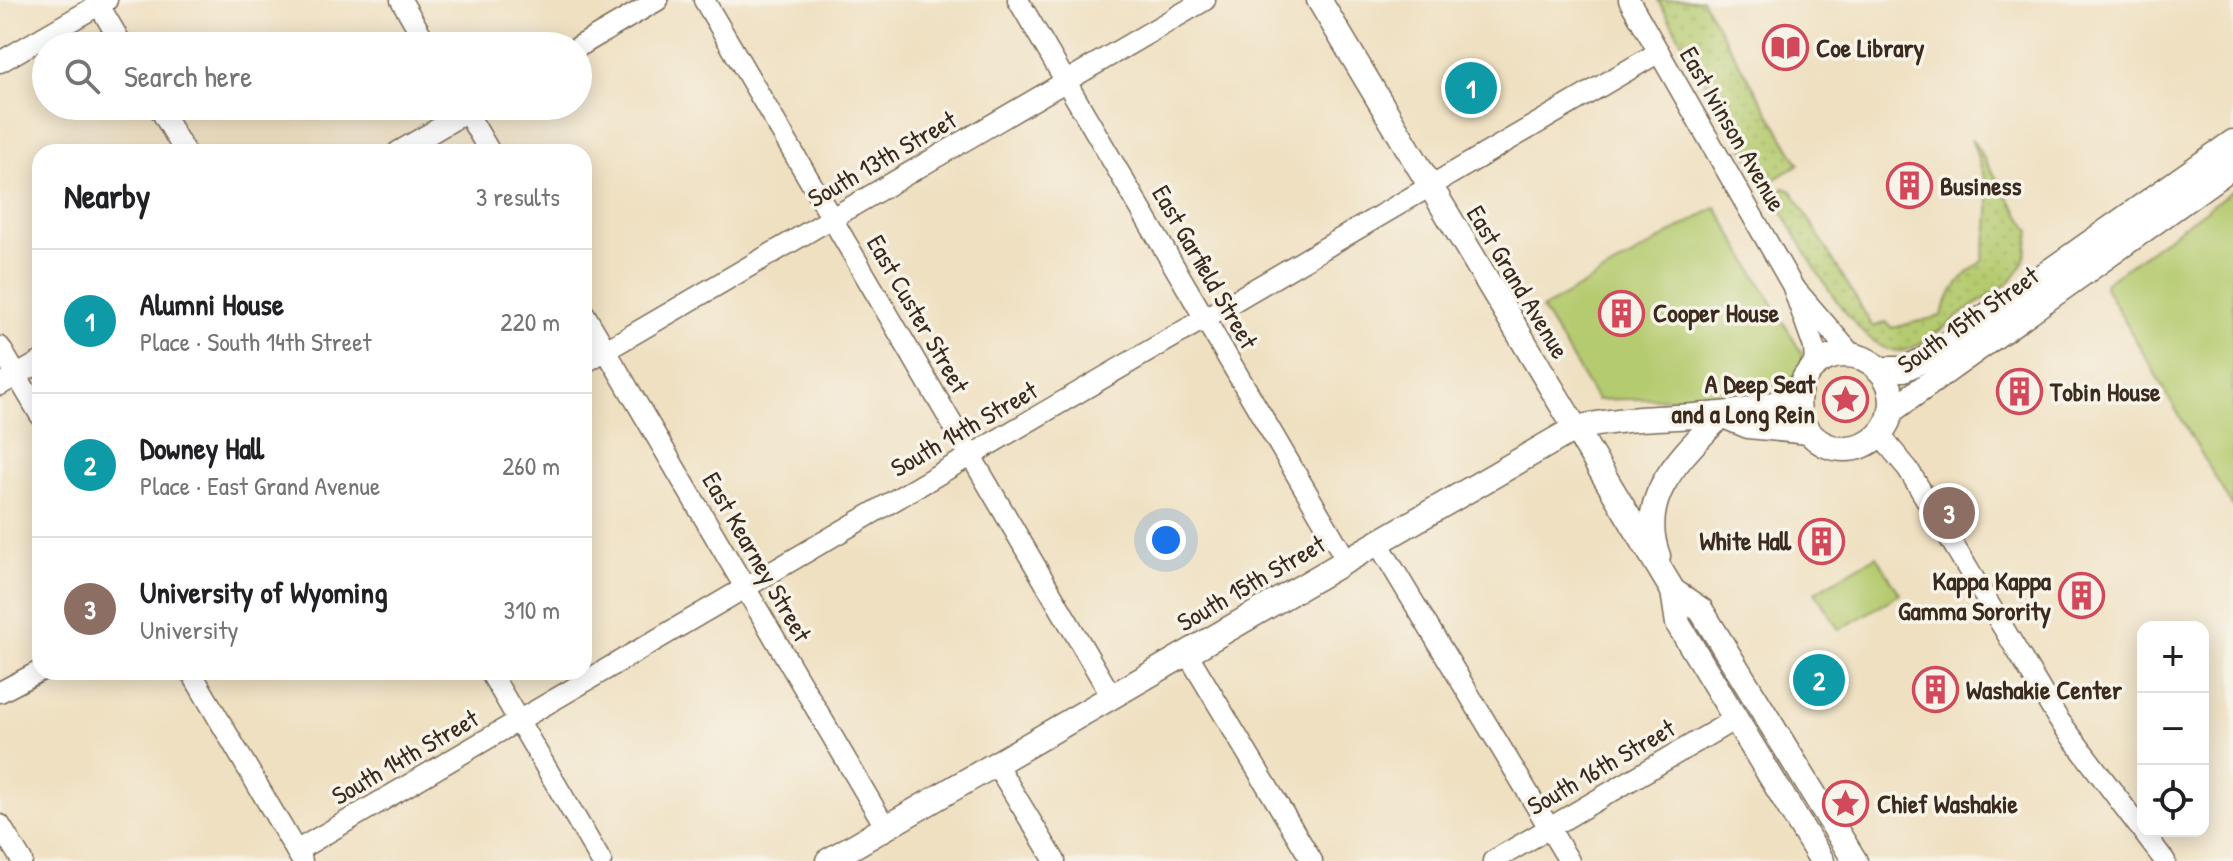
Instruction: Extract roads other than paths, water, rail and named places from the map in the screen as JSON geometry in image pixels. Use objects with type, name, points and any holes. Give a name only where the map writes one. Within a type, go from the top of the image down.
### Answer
[{"type":"main road","name":"East Grand Avenue","points":[[1319,0],[1428,188],[1673,591],[1678,624],[1822,861]]},
{"type":"main road","points":[[2075,267],[2233,142]]},
{"type":"main road","points":[[2075,267],[2233,166]]},
{"type":"main road","name":"South 15th Street","points":[[1852,355],[1878,369],[1904,369],[2075,267]]},
{"type":"main road","name":"South 15th Street","points":[[1721,415],[1748,426],[1809,432],[1838,448],[1860,446],[1879,434],[1891,411],[2075,267]]},
{"type":"main road","points":[[1809,432],[1799,412],[1798,395],[1804,379],[1815,365],[1830,357],[1852,355]]},
{"type":"main road","name":"South 15th Street","points":[[1878,369],[1890,393],[1891,411]]},
{"type":"main road","name":"South 15th Street","points":[[828,861],[1574,429],[1602,423],[1721,415],[1798,395]]},
{"type":"main road","points":[[1673,591],[1654,543],[1653,506],[1675,464],[1721,415]]},
{"type":"main road","name":"East Grand Avenue","points":[[1673,591],[1701,610],[1855,861]]},
{"type":"street","points":[[401,0],[420,32]]},
{"type":"street","points":[[592,39],[658,0]]},
{"type":"street","name":"East Custer Street","points":[[704,0],[1112,697]]},
{"type":"street","name":"East Garfield Street","points":[[1018,0],[1347,561]]},
{"type":"street","name":"South 13th Street","points":[[592,358],[1205,0]]},
{"type":"street","name":"East Ivinson Avenue","points":[[1629,0],[1792,285],[1814,347],[1815,365]]},
{"type":"street","points":[[50,32],[100,2],[116,32]]},
{"type":"street","points":[[0,62],[32,43]]},
{"type":"street","name":"South 14th Street","points":[[592,678],[1659,52]]},
{"type":"street","points":[[166,120],[180,144]]},
{"type":"street","points":[[411,144],[450,120]]},
{"type":"street","points":[[475,120],[486,144]]},
{"type":"street","name":"East Ivinson Avenue","points":[[1792,285],[1852,355]]},
{"type":"street","name":"East Kearney Street","points":[[592,326],[886,828]]},
{"type":"street","points":[[0,347],[8,380],[32,406]]},
{"type":"street","points":[[8,380],[32,366]]},
{"type":"street","points":[[1879,434],[1908,469],[2058,719],[2165,861]]},
{"type":"street","points":[[1378,543],[1569,861]]},
{"type":"street","points":[[1187,653],[1312,861]]},
{"type":"street","points":[[0,692],[32,675]]},
{"type":"street","points":[[196,680],[299,856]]},
{"type":"street","points":[[495,680],[601,861]]},
{"type":"street","name":"South 14th Street","points":[[299,856],[589,680]]},
{"type":"street","name":"South 16th Street","points":[[1493,861],[1737,718]]},
{"type":"street","points":[[996,764],[1055,861]]},
{"type":"street","points":[[0,825],[22,861]]},
{"type":"place","name":"Coe Library","points":[[1785,48]]},
{"type":"place","name":"Alumni House","points":[[1471,88]]},
{"type":"place","name":"Business","points":[[1909,186]]},
{"type":"place","name":"Cooper House","points":[[1622,313]]},
{"type":"place","name":"Tobin House","points":[[2019,392]]},
{"type":"place","name":"A Deep Seat and a Long Rein","points":[[1846,399]]},
{"type":"place","name":"University of Wyoming","points":[[1949,513]]},
{"type":"place","name":"White Hall","points":[[1822,541]]},
{"type":"place","name":"Kappa Kappa Gamma Sorority","points":[[2082,596]]},
{"type":"place","name":"Downey Hall","points":[[1819,680]]},
{"type":"place","name":"Washakie Center","points":[[1935,690]]},
{"type":"place","name":"Chief Washakie","points":[[1846,804]]}]
